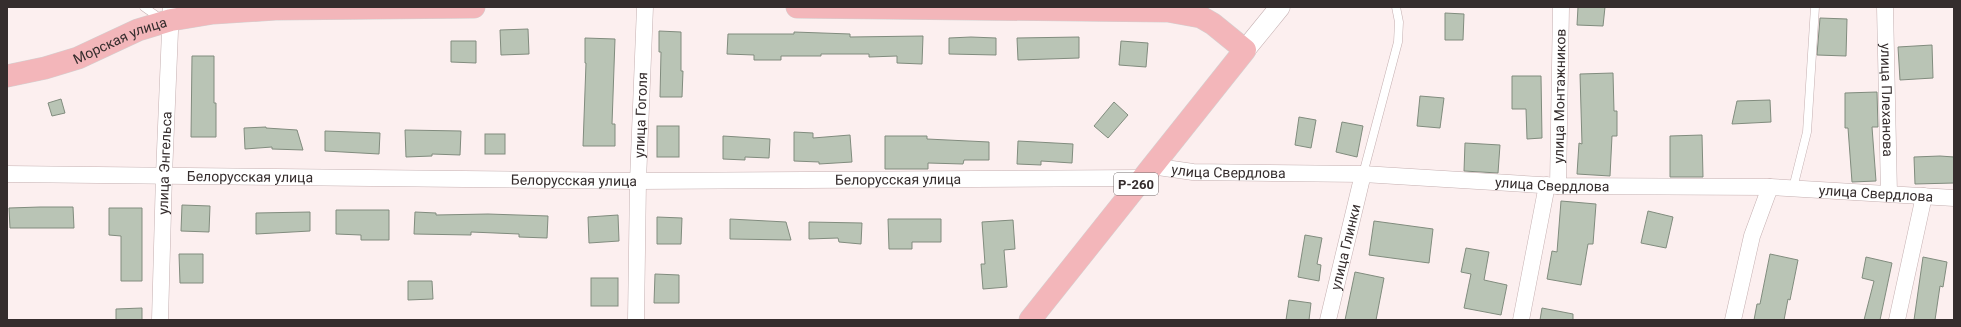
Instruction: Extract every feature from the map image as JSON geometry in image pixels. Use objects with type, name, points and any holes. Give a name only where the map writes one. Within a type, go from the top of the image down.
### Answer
[{"type":"highway","name":"Морская улица","points":[[7,76],[45,68],[78,58],[169,16],[275,9],[474,7]]},
{"type":"highway","points":[[796,7],[1141,9],[1168,11],[1201,17],[1245,50]]},
{"type":"highway","name":"Р-260","points":[[1030,320],[1146,172],[1245,50]]},
{"type":"street","name":"улица Гоголя","points":[[636,320],[638,181],[645,7]]},
{"type":"street","points":[[1245,50],[1280,7]]},
{"type":"street","name":"улица Монтажников","points":[[1521,320],[1552,186],[1561,7]]},
{"type":"street","name":"улица Плеханова","points":[[1885,7],[1889,194]]},
{"type":"street","name":"улица Энгельса","points":[[160,320],[169,16]]},
{"type":"street","name":"Белорусская улица","points":[[7,174],[638,181],[1146,172]]},
{"type":"street","name":"улица Свердлова","points":[[1146,172],[1363,174],[1552,186],[1770,187],[1954,198]]},
{"type":"street","name":"улица Глинки","points":[[1328,320],[1363,174]]},
{"type":"street","points":[[1733,320],[1752,236],[1770,187]]},
{"type":"street","points":[[1897,320],[1924,196]]},
{"type":"lane","points":[[144,7],[169,16]]},
{"type":"lane","points":[[1363,174],[1398,42],[1399,22],[1396,7]]},
{"type":"lane","points":[[1793,188],[1808,132],[1815,7]]},
{"type":"building","points":[[1578,7],[1605,7],[1603,26],[1577,25]]},
{"type":"building","points":[[1445,13],[1464,14],[1463,40],[1445,40]]},
{"type":"building","points":[[1820,18],[1847,19],[1846,56],[1817,55]]},
{"type":"building","points":[[528,29],[529,54],[501,55],[500,30]]},
{"type":"building","points":[[659,31],[681,32],[681,71],[683,71],[682,97],[660,97],[661,52],[659,52]]},
{"type":"building","points":[[794,32],[850,34],[850,37],[923,36],[922,64],[897,63],[897,56],[869,57],[869,54],[781,56],[781,60],[754,60],[754,55],[727,54],[728,34],[794,34]]},
{"type":"building","points":[[1079,37],[1079,58],[1018,60],[1017,38]]},
{"type":"building","points":[[585,38],[615,39],[612,124],[615,124],[615,146],[583,146],[586,63]]},
{"type":"building","points":[[949,38],[996,38],[996,55],[949,54]]},
{"type":"building","points":[[451,41],[476,41],[476,63],[451,62]]},
{"type":"building","points":[[1121,41],[1148,43],[1146,67],[1119,65]]},
{"type":"building","points":[[1932,45],[1933,78],[1900,80],[1898,47]]},
{"type":"building","points":[[192,56],[214,56],[216,137],[191,137]]},
{"type":"building","points":[[1613,73],[1614,111],[1617,111],[1617,136],[1612,136],[1610,176],[1577,174],[1579,143],[1582,144],[1580,74]]},
{"type":"building","points":[[1512,76],[1541,76],[1542,138],[1527,139],[1526,109],[1512,109]]},
{"type":"building","points":[[1877,92],[1878,127],[1872,127],[1876,181],[1852,182],[1848,128],[1845,128],[1845,93]]},
{"type":"building","points":[[1420,96],[1444,98],[1440,128],[1417,126]]},
{"type":"building","points":[[61,99],[65,113],[52,116],[48,103]]},
{"type":"building","points":[[1770,100],[1771,122],[1732,124],[1737,101]]},
{"type":"building","points":[[1114,102],[1128,115],[1108,138],[1094,126]]},
{"type":"building","points":[[1299,117],[1316,120],[1311,148],[1295,145]]},
{"type":"building","points":[[1342,122],[1363,126],[1357,157],[1336,152]]},
{"type":"building","points":[[657,126],[679,126],[679,157],[657,157]]},
{"type":"building","points":[[266,127],[297,130],[303,150],[272,149],[272,147],[245,149],[244,128]]},
{"type":"building","points":[[405,130],[461,131],[460,155],[432,154],[432,156],[406,157]]},
{"type":"building","points":[[325,131],[380,133],[379,154],[325,151]]},
{"type":"building","points":[[794,132],[813,133],[813,138],[850,135],[852,162],[819,164],[819,162],[794,161]]},
{"type":"building","points":[[485,134],[505,134],[505,154],[485,154]]},
{"type":"building","points":[[1702,135],[1703,177],[1670,177],[1670,136]]},
{"type":"building","points":[[723,136],[770,139],[769,158],[745,157],[745,160],[723,159]]},
{"type":"building","points":[[885,136],[927,136],[927,139],[989,142],[989,160],[964,160],[963,164],[928,163],[928,169],[885,169]]},
{"type":"building","points":[[1018,141],[1073,144],[1072,163],[1041,161],[1041,165],[1017,164]]},
{"type":"building","points":[[1465,143],[1500,145],[1498,173],[1464,171]]},
{"type":"building","points":[[1914,157],[1954,157],[1954,183],[1915,184]]},
{"type":"building","points":[[1561,201],[1596,204],[1593,244],[1588,244],[1581,285],[1547,279],[1552,251],[1557,252]]},
{"type":"building","points":[[182,205],[210,206],[209,232],[181,231]]},
{"type":"building","points":[[73,207],[74,228],[10,228],[9,208]]},
{"type":"building","points":[[109,208],[142,208],[142,281],[121,281],[121,236],[109,235]]},
{"type":"building","points":[[336,210],[389,210],[389,240],[361,240],[361,235],[336,234]]},
{"type":"building","points":[[1648,211],[1673,217],[1666,248],[1641,243]]},
{"type":"building","points":[[310,212],[310,231],[256,234],[256,213]]},
{"type":"building","points":[[415,212],[436,213],[436,215],[488,214],[548,216],[547,238],[519,237],[519,234],[471,232],[471,235],[414,234]]},
{"type":"building","points":[[618,215],[619,241],[589,243],[588,217]]},
{"type":"building","points":[[657,217],[682,218],[681,244],[657,244]]},
{"type":"building","points":[[730,219],[786,222],[791,240],[730,239]]},
{"type":"building","points":[[888,219],[941,219],[941,242],[912,242],[912,249],[889,249]]},
{"type":"building","points":[[1013,220],[1015,249],[1004,250],[1007,287],[983,289],[981,264],[985,264],[982,222]]},
{"type":"building","points":[[1374,221],[1433,229],[1429,263],[1369,255]]},
{"type":"building","points":[[809,222],[862,223],[861,244],[839,242],[838,238],[809,239]]},
{"type":"building","points":[[1305,235],[1322,238],[1317,264],[1321,265],[1319,281],[1298,277]]},
{"type":"building","points":[[1466,248],[1489,252],[1484,280],[1507,285],[1501,315],[1464,308],[1471,274],[1461,272]]},
{"type":"building","points":[[179,254],[203,254],[203,283],[180,283]]},
{"type":"building","points":[[1770,254],[1798,260],[1790,300],[1788,299],[1784,320],[1754,320],[1757,304],[1760,304]]},
{"type":"building","points":[[1866,257],[1892,263],[1880,320],[1864,320],[1874,281],[1862,278]]},
{"type":"building","points":[[1923,257],[1947,262],[1943,287],[1940,286],[1935,320],[1914,320]]},
{"type":"building","points":[[1355,272],[1384,278],[1376,320],[1345,320]]},
{"type":"building","points":[[655,274],[679,275],[679,303],[654,303]]},
{"type":"building","points":[[591,278],[618,278],[618,306],[591,306]]},
{"type":"building","points":[[408,281],[432,281],[433,299],[408,300]]},
{"type":"building","points":[[1289,300],[1311,303],[1309,320],[1286,320]]},
{"type":"building","points":[[142,308],[142,320],[116,320],[116,309]]},
{"type":"building","points":[[1542,308],[1573,314],[1573,320],[1540,320]]}]
